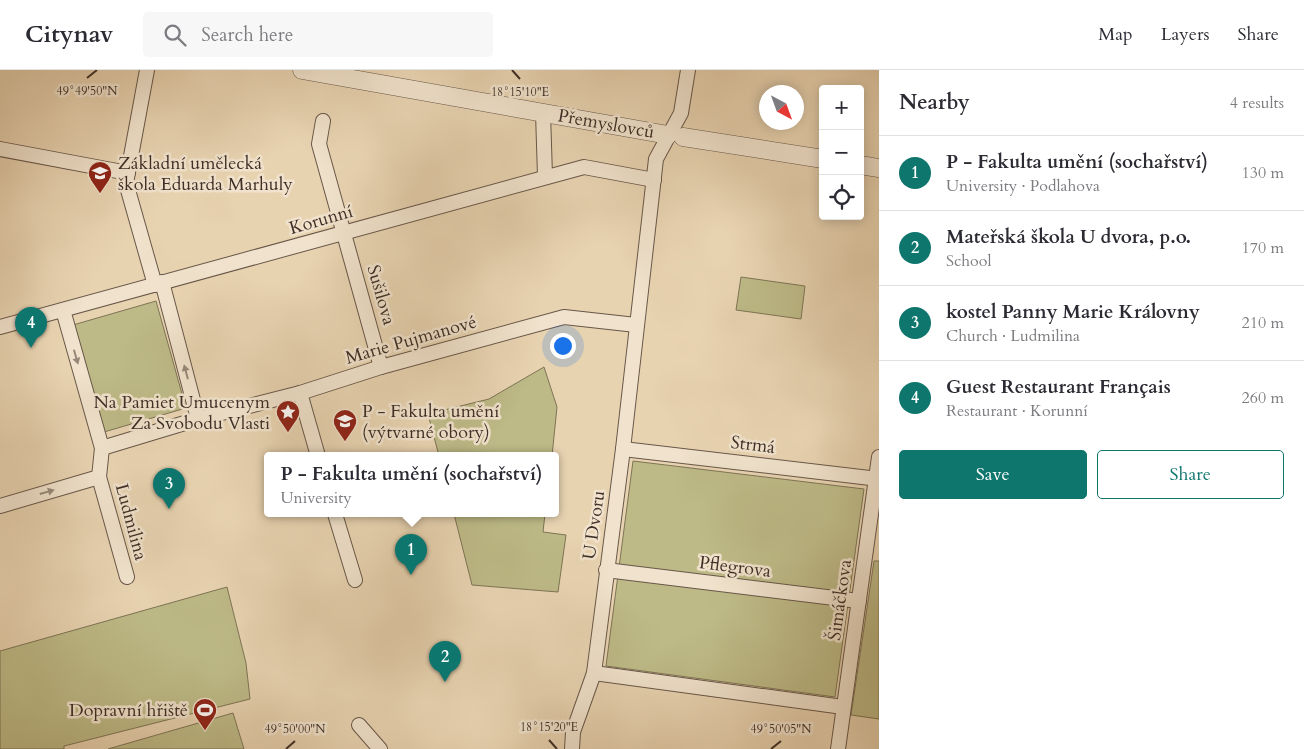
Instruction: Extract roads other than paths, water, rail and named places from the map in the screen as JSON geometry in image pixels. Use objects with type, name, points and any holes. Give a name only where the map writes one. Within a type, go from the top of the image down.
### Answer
[{"type":"street","points":[[147,70],[126,183],[198,419]]},
{"type":"street","name":"Přemyslovců","points":[[302,70],[676,136],[819,158]]},
{"type":"street","name":"U Dvoru","points":[[572,749],[573,732],[594,673],[623,449],[656,159],[676,136],[688,70]]},
{"type":"street","points":[[543,113],[545,176]]},
{"type":"street","name":"Sušilova","points":[[323,121],[319,144],[381,367]]},
{"type":"street","points":[[0,149],[128,172]]},
{"type":"street","points":[[864,166],[879,168]]},
{"type":"street","name":"Korunní","points":[[0,327],[344,234],[545,176],[584,167],[654,180]]},
{"type":"street","points":[[63,310],[102,448]]},
{"type":"street","name":"Marie Pujmanové","points":[[102,448],[198,419],[300,393],[381,367],[564,317],[636,326]]},
{"type":"street","points":[[300,393],[317,452]]},
{"type":"street","name":"Ludmilina","points":[[102,448],[99,477],[127,577]]},
{"type":"street","name":"Strmá","points":[[623,449],[877,478]]},
{"type":"street","name":"Šimáčkova","points":[[838,749],[879,457]]},
{"type":"street","name":"Ludmilina","points":[[0,506],[99,477]]},
{"type":"street","points":[[336,517],[355,580]]},
{"type":"street","name":"Pflegrova","points":[[606,570],[859,601]]},
{"type":"street","points":[[594,673],[843,707]]},
{"type":"street","points":[[359,725],[380,749]]},
{"type":"place","name":"Základní umělecká škola Eduarda Marhuly","points":[[100,194]]},
{"type":"place","name":"Guest Restaurant Français","points":[[31,348]]},
{"type":"place","name":"Na Pamiet Umucenym Za Svobodu Vlasti","points":[[288,433]]},
{"type":"place","name":"P - Fakulta umění (výtvarné obory)","points":[[345,442]]},
{"type":"place","name":"kostel Panny Marie Královny","points":[[169,509]]},
{"type":"place","name":"P - Fakulta umění (sochařství)","points":[[411,575]]},
{"type":"place","name":"Mateřská škola U dvora, p.o.","points":[[445,682]]},
{"type":"place","name":"Dopravní hřiště","points":[[205,731]]}]
